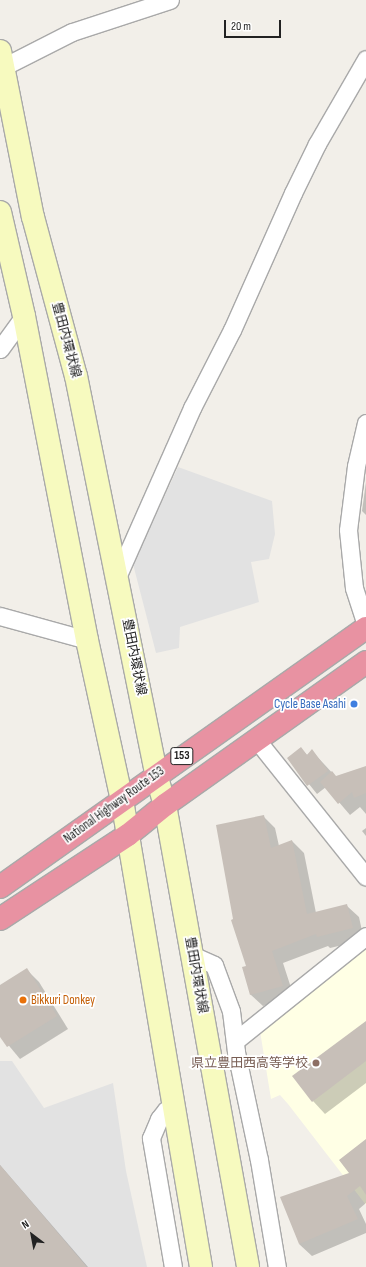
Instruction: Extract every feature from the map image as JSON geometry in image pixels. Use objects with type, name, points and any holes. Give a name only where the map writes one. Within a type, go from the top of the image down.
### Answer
[{"type":"highway","name":"National Highway Route 153","points":[[0,886],[122,800],[156,774],[366,628]]},
{"type":"highway","name":"153","points":[[0,919],[128,836],[165,805],[366,662]]},
{"type":"street","points":[[2,59],[72,32],[170,0]]},
{"type":"street","name":"豊田内環状線","points":[[2,59],[30,203],[76,376],[118,575],[156,774],[165,805],[248,1267]]},
{"type":"street","points":[[118,575],[192,408],[232,330],[293,192],[317,144],[366,59]]},
{"type":"street","points":[[30,203],[1,220],[24,316],[86,640],[122,800],[173,1110],[201,1267]]},
{"type":"street","points":[[0,348],[24,316]]},
{"type":"street","points":[[366,423],[356,466],[348,530],[354,588],[366,625]]},
{"type":"street","points":[[0,616],[86,640]]},
{"type":"street","points":[[256,739],[366,877]]},
{"type":"street","points":[[235,1041],[366,936]]},
{"type":"street","points":[[192,955],[214,965],[231,1011],[235,1041],[259,1160],[277,1267]]},
{"type":"street","points":[[173,1110],[166,1110],[159,1119],[151,1138],[173,1267]]},
{"type":"shaded area","points":[[178,467],[272,501],[275,534],[269,559],[251,562],[259,602],[180,627],[179,648],[156,653],[133,564]]},
{"type":"shaded area","name":"県立豊田西高等学校","points":[[366,949],[366,1205],[280,1095],[271,1099],[260,1031]]},
{"type":"shaded area","points":[[0,1061],[12,1061],[44,1108],[113,1083],[126,1171],[147,1267],[0,1267]]},
{"type":"building","points":[[301,747],[307,755],[312,749],[328,771],[307,786],[287,758]]},
{"type":"building","points":[[366,766],[366,793],[354,798],[352,792],[338,804],[320,782],[332,771],[336,776]]},
{"type":"building","points":[[264,815],[271,848],[292,840],[307,914],[347,904],[353,928],[317,937],[316,934],[272,951],[283,986],[250,995],[242,967],[246,966],[231,920],[233,919],[216,825]]},
{"type":"building","name":"Bikkuri Donkey","points":[[27,968],[57,1016],[7,1047],[0,1037],[0,985]]},
{"type":"building","points":[[366,1021],[366,1061],[312,1102],[292,1076]]},
{"type":"building","points":[[366,1139],[366,1195],[360,1186],[347,1196],[358,1219],[299,1244],[280,1197],[349,1173],[339,1160]]},
{"type":"building","points":[[0,1165],[87,1267],[0,1267]]},
{"type":"place","name":"Cycle Base Asahi","points":[[354,704]]},
{"type":"place","name":"Bikkuri Donkey","points":[[23,1000]]},
{"type":"place","name":"県立豊田西高等学校","points":[[316,1063]]}]
